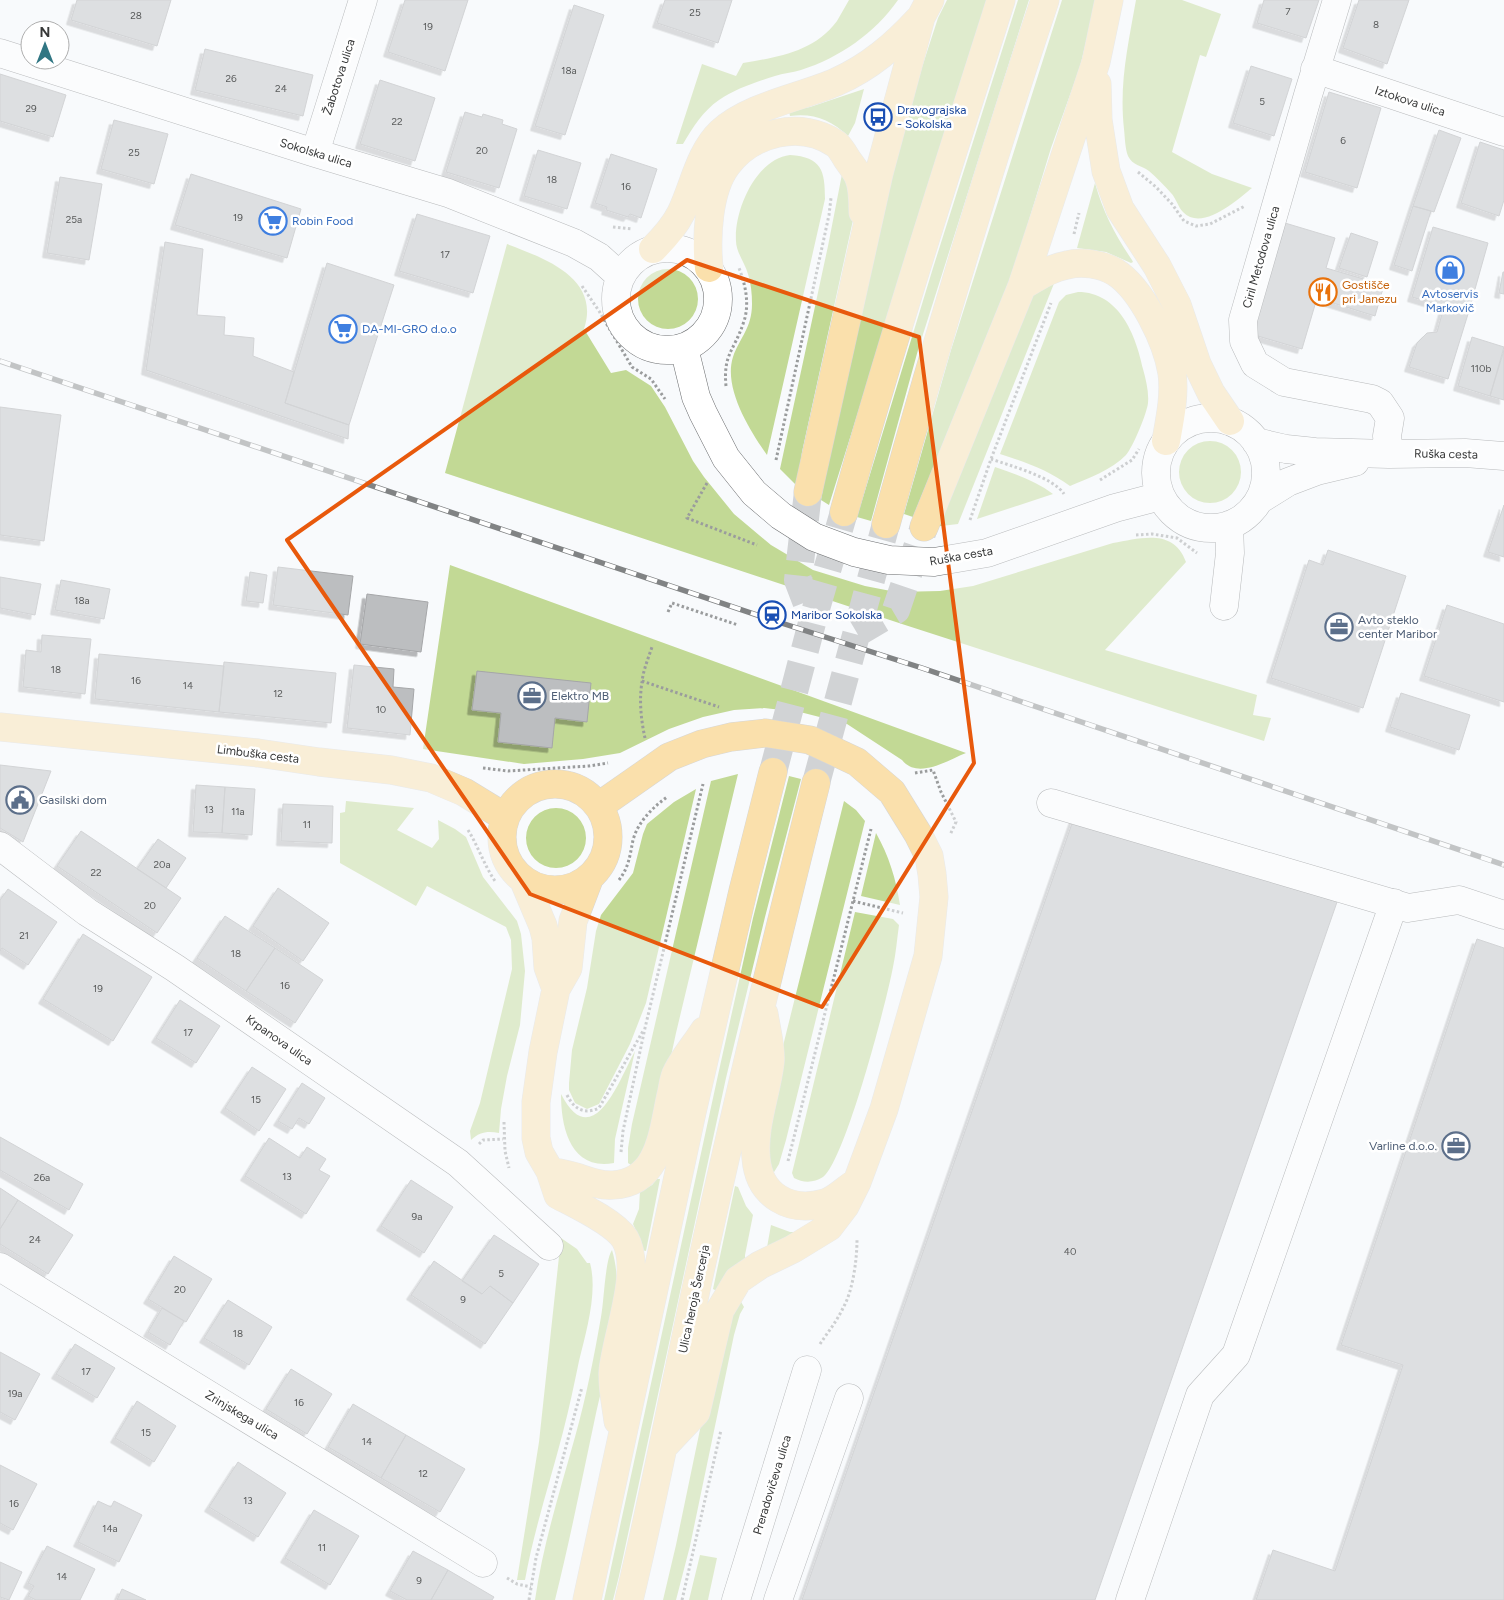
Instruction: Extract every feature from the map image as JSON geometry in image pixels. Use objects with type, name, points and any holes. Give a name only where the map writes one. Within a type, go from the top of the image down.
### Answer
[{"type":"main road","points":[[844,512],[932,216],[1001,0]]},
{"type":"main road","points":[[886,524],[960,267],[1045,0]]},
{"type":"main road","points":[[924,527],[1022,286],[1096,62],[1108,0]]},
{"type":"main road","points":[[808,492],[879,173],[925,9]]},
{"type":"main road","points":[[653,249],[671,230],[680,214],[705,154],[721,132],[743,118],[770,106],[836,82],[866,68],[899,42],[925,9]]},
{"type":"main road","points":[[1096,62],[1098,120],[1106,171],[1120,209],[1156,266],[1178,306],[1197,364],[1211,394],[1230,421]]},
{"type":"main road","points":[[709,268],[708,231],[715,193],[726,165],[742,150],[757,140],[777,132],[819,134],[838,145],[860,178],[863,201],[863,241]]},
{"type":"main road","points":[[1022,286],[1049,270],[1068,264],[1101,266],[1115,273],[1130,286],[1151,314],[1166,352],[1172,374],[1171,412],[1153,443]]},
{"type":"main road","name":"Limbuška cesta","points":[[0,727],[258,753],[391,770],[439,781],[464,792],[505,817]]},
{"type":"main road","points":[[599,806],[669,757],[702,744],[731,737],[766,734],[810,740],[857,762],[892,792],[929,856],[934,897],[928,956],[884,1109],[857,1182],[845,1206],[829,1227],[793,1249],[760,1265],[738,1280],[720,1310],[696,1412],[664,1446]]},
{"type":"main road","points":[[587,1600],[714,1017],[773,772]]},
{"type":"main road","name":"Ulica heroja Šercerja","points":[[629,1600],[664,1446],[701,1265],[761,999],[816,783]]},
{"type":"main road","points":[[543,785],[568,785],[580,790],[599,806],[606,820],[609,837],[600,867],[589,879],[574,887],[559,891],[540,889],[524,881],[512,869],[504,852],[501,835],[505,817],[520,797],[543,785]]},
{"type":"main road","points":[[589,879],[573,921],[568,968],[556,989],[538,1082],[535,1120],[539,1152],[550,1171],[558,1195],[594,1214],[624,1237],[628,1246],[630,1270],[628,1289],[613,1372],[621,1447]]},
{"type":"main road","points":[[524,881],[543,926],[546,938],[548,967],[556,989]]},
{"type":"main road","points":[[761,999],[770,1061],[757,1126],[756,1158],[761,1178],[781,1202],[803,1207],[827,1202],[857,1182]]},
{"type":"main road","points":[[550,1171],[577,1177],[594,1184],[613,1185],[627,1183],[648,1170],[655,1157],[660,1140],[676,1074],[714,1017]]},
{"type":"street","name":"Žabotova ulica","points":[[315,153],[363,0]]},
{"type":"street","name":"Ciril Metodova ulica","points":[[1337,0],[1315,69],[1243,320],[1244,341],[1255,364],[1284,382],[1372,399],[1380,403],[1390,418],[1387,436],[1389,454]]},
{"type":"street","name":"Sokolska ulica","points":[[0,53],[448,193],[574,243],[599,257],[621,277]]},
{"type":"street","name":"Iztokova ulica","points":[[1315,69],[1504,132]]},
{"type":"street","points":[[671,248],[686,251],[699,258],[709,268],[717,285],[719,297],[718,310],[713,324],[698,340],[684,348],[673,350],[654,348],[640,343],[627,332],[621,322],[617,309],[617,291],[621,277],[627,267],[638,257],[653,249],[671,248]]},
{"type":"street","name":"Ruška cesta","points":[[684,348],[696,396],[703,413],[726,458],[754,493],[781,516],[814,537],[854,552],[889,560],[934,562],[987,553],[1115,508],[1161,496]]},
{"type":"street","points":[[1218,418],[1230,421],[1249,433],[1256,442],[1265,462],[1264,488],[1259,500],[1241,519],[1216,528],[1203,528],[1190,524],[1178,517],[1168,507],[1161,496],[1156,479],[1157,462],[1153,443],[1194,420],[1218,418]]},
{"type":"street","points":[[1256,442],[1286,449],[1315,452],[1389,454]]},
{"type":"street","name":"Ruška cesta","points":[[1389,454],[1465,453],[1504,456]]},
{"type":"street","points":[[1259,500],[1288,482],[1317,471],[1389,454]]},
{"type":"street","points":[[1224,606],[1230,553],[1230,524]]},
{"type":"street","points":[[1051,803],[1408,908],[1459,900],[1504,915]]},
{"type":"street","name":"Krpanova ulica","points":[[0,846],[88,912],[175,968],[458,1163],[549,1246]]},
{"type":"street","points":[[1130,1600],[1200,1395],[1236,1355],[1394,904]]},
{"type":"street","name":"Zrinjskega ulica","points":[[0,1268],[483,1563]]},
{"type":"street","name":"Preradovičeva ulica","points":[[736,1600],[807,1370]]},
{"type":"street","points":[[778,1600],[849,1398]]},
{"type":"path","points":[[776,460],[829,215],[833,182],[830,167],[844,155]]},
{"type":"path","points":[[1131,168],[1145,176],[1156,186],[1172,204],[1184,222],[1196,226],[1210,224],[1251,203]]},
{"type":"path","points":[[970,520],[991,459],[1053,300]]},
{"type":"path","points":[[1100,480],[1132,460],[1153,443]]},
{"type":"path","points":[[991,459],[1034,473],[1060,489],[1065,496]]},
{"type":"path","points":[[712,476],[687,518],[757,545]]},
{"type":"path","points":[[668,612],[672,603],[738,625]]},
{"type":"path","points":[[647,746],[642,726],[641,699],[642,681],[652,648]]},
{"type":"path","points":[[642,681],[719,707]]},
{"type":"path","points":[[934,770],[941,792],[956,822]]},
{"type":"path","points":[[621,1156],[623,1131],[645,1028],[704,784]]},
{"type":"path","points":[[462,825],[468,829],[478,846],[486,869],[496,883]]},
{"type":"path","points":[[852,902],[906,914]]},
{"type":"path","points":[[563,1088],[576,1107],[583,1112],[592,1112],[599,1108],[645,1028]]},
{"type":"path","points":[[505,1115],[504,1151],[512,1175]]},
{"type":"path","points":[[807,1370],[818,1347],[844,1307],[856,1262],[857,1239]]},
{"type":"path","points":[[530,1600],[536,1558],[583,1382]]},
{"type":"highlighted area","points":[[687,260],[919,337],[974,763],[822,1007],[530,894],[287,540]]},
{"type":"green space","points":[[849,0],[898,0],[889,12],[867,33],[829,59],[798,71],[778,75],[746,86],[719,100],[703,114],[683,144],[676,144],[702,64],[736,76],[743,63],[782,55],[806,46],[818,40],[828,31],[837,21]]},
{"type":"green space","points":[[947,0],[987,0],[829,505],[821,500],[833,430],[879,228],[911,101],[938,18]]},
{"type":"green space","points":[[1018,0],[1029,0],[918,350],[871,521],[857,517],[933,268]]},
{"type":"green space","points":[[1062,0],[1096,0],[1080,67],[1051,148],[1014,269],[913,517],[904,514],[951,350]]},
{"type":"green space","points":[[1136,0],[1182,0],[1221,14],[1206,57],[1200,55],[1172,152],[1212,174],[1252,188],[1229,206],[1209,216],[1191,217],[1183,212],[1173,195],[1163,184],[1149,171],[1132,162],[1128,156],[1123,112],[1123,80]]},
{"type":"green space","points":[[864,89],[855,123],[848,136],[822,119],[799,115],[790,116],[789,111],[810,107]]},
{"type":"green space","points":[[790,155],[809,159],[820,167],[824,181],[825,199],[767,455],[746,422],[732,382],[731,369],[733,357],[748,326],[752,304],[749,277],[736,245],[736,229],[743,201],[757,176],[778,159]]},
{"type":"green space","points":[[843,169],[848,179],[853,220],[802,452],[797,486],[780,469]]},
{"type":"green space","points":[[1095,183],[1106,214],[1132,260],[1133,262],[1131,263],[1106,252],[1077,248]]},
{"type":"green space","points":[[507,244],[552,264],[577,283],[584,296],[587,311],[584,329],[611,373],[626,370],[651,386],[665,407],[693,461],[734,514],[771,545],[813,570],[865,586],[896,592],[940,591],[973,586],[1113,543],[1156,538],[1173,544],[1181,551],[1186,562],[1105,650],[1257,695],[1253,715],[1271,718],[1264,741],[445,473]]},
{"type":"green space","points":[[668,269],[685,274],[693,282],[698,299],[693,316],[685,324],[668,329],[651,324],[643,316],[638,299],[643,282],[651,274]]},
{"type":"green space","points":[[1055,281],[958,524],[933,527],[1027,301],[1036,292]]},
{"type":"green space","points":[[1078,292],[1092,294],[1104,299],[1115,307],[1123,318],[1136,343],[1147,386],[1148,399],[1142,422],[1126,455],[1107,469],[1070,486],[1045,471],[1000,454],[1059,302],[1066,295]]},
{"type":"green space","points":[[1210,441],[1222,443],[1232,450],[1239,460],[1241,472],[1239,484],[1232,494],[1222,501],[1210,503],[1198,501],[1188,494],[1181,484],[1179,472],[1181,460],[1188,450],[1198,443]]},
{"type":"green space","points":[[995,467],[1018,475],[1053,494],[977,519]]},
{"type":"green space","points":[[450,565],[966,753],[933,767],[916,768],[909,766],[847,724],[800,712],[764,708],[734,710],[703,717],[669,729],[620,753],[583,759],[524,764],[423,749]]},
{"type":"green space","points":[[738,774],[676,1033],[655,1130],[638,1160],[631,1165],[628,1163],[628,1148],[632,1124],[711,781]]},
{"type":"green space","points":[[789,776],[801,779],[726,1078],[619,1576],[613,1600],[604,1600],[753,918]]},
{"type":"green space","points":[[696,789],[646,1003],[630,1044],[599,1104],[587,1109],[575,1103],[569,1090],[569,1083],[572,1050],[587,988],[596,931],[601,915],[633,873],[647,824],[674,802]]},
{"type":"green space","points":[[346,801],[414,808],[397,830],[432,848],[439,839],[438,820],[455,829],[466,837],[483,877],[517,921],[521,934],[525,971],[520,1025],[507,1076],[499,1133],[484,1133],[477,1135],[471,1140],[470,1131],[480,1103],[512,969],[511,940],[506,927],[427,886],[416,906],[340,863],[340,813],[345,812]]},
{"type":"green space","points":[[844,801],[856,810],[865,821],[786,1140],[779,1164],[771,1177],[765,1159],[777,1070]]},
{"type":"green space","points":[[556,808],[572,813],[577,817],[581,822],[586,838],[581,854],[577,859],[572,863],[556,868],[540,863],[535,859],[531,854],[526,838],[531,822],[535,817],[540,813]]},
{"type":"green space","points":[[876,833],[885,850],[891,868],[900,905],[861,896]]},
{"type":"green space","points":[[855,912],[893,919],[899,925],[893,967],[864,1078],[842,1142],[832,1165],[823,1177],[808,1182],[801,1181],[794,1178],[792,1173]]},
{"type":"green space","points":[[635,1051],[615,1139],[614,1163],[599,1164],[587,1160],[571,1144],[566,1132],[561,1107],[561,1094],[573,1111],[584,1117],[595,1115],[613,1093]]},
{"type":"green space","points":[[657,1179],[660,1179],[646,1251],[641,1250],[633,1224],[639,1209],[640,1191],[652,1185]]},
{"type":"green space","points":[[735,1186],[738,1187],[746,1206],[753,1215],[745,1255],[745,1265],[717,1291],[713,1289]]},
{"type":"green space","points":[[771,1225],[790,1232],[805,1232],[766,1253]]},
{"type":"green space","points":[[561,1238],[577,1249],[587,1263],[590,1263],[593,1286],[592,1299],[588,1325],[567,1415],[525,1580],[517,1580],[539,1442]]},
{"type":"green space","points":[[612,1250],[617,1290],[613,1334],[571,1532],[555,1600],[535,1600],[547,1538],[579,1422],[593,1362],[606,1272]]},
{"type":"green space","points":[[740,1300],[744,1307],[734,1335],[690,1546],[676,1600],[663,1600],[718,1343]]},
{"type":"green space","points":[[700,1555],[717,1558],[708,1600],[689,1600]]},
{"type":"building","points":[[77,0],[171,0],[157,46],[71,20]]},
{"type":"building","points":[[405,0],[468,0],[445,71],[388,52]]},
{"type":"building","points":[[665,0],[732,0],[718,43],[657,23]]},
{"type":"building","points":[[1264,0],[1319,0],[1306,38],[1257,23]]},
{"type":"building","points":[[1359,0],[1409,0],[1387,64],[1343,48]]},
{"type":"building","points":[[574,5],[604,15],[565,135],[535,126]]},
{"type":"building","points":[[205,49],[313,75],[303,116],[195,90]]},
{"type":"building","points":[[1251,66],[1292,79],[1274,136],[1233,123]]},
{"type":"building","points":[[0,74],[66,95],[53,137],[0,121]]},
{"type":"building","points":[[380,80],[435,98],[415,161],[360,144]]},
{"type":"building","points":[[1329,92],[1381,108],[1357,188],[1305,172]]},
{"type":"building","points":[[465,112],[482,117],[483,114],[503,120],[502,124],[517,129],[499,188],[446,172]]},
{"type":"building","points":[[114,120],[168,134],[154,184],[101,169]]},
{"type":"building","points":[[1439,130],[1461,138],[1434,212],[1413,206]]},
{"type":"building","points":[[1480,142],[1504,150],[1504,200],[1499,216],[1461,203]]},
{"type":"building","points":[[538,150],[581,163],[567,209],[524,196]]},
{"type":"building","points":[[611,154],[657,169],[641,218],[630,214],[628,217],[606,210],[607,207],[595,203]]},
{"type":"building","points":[[191,174],[301,209],[287,258],[175,225]]},
{"type":"building","points":[[60,177],[102,184],[89,260],[47,253]]},
{"type":"building","points":[[1413,206],[1431,211],[1412,271],[1394,265]]},
{"type":"building","points":[[417,214],[490,236],[473,293],[399,271]]},
{"type":"building","name":"Gostišče pri Janezu","points":[[1285,223],[1335,238],[1326,268],[1384,285],[1375,316],[1317,298],[1302,349],[1251,334]]},
{"type":"building","name":"Avtoservis Markovič","points":[[1433,227],[1488,243],[1468,314],[1412,297]]},
{"type":"building","points":[[1351,233],[1378,242],[1367,277],[1339,268]]},
{"type":"building","points":[[165,242],[203,249],[197,315],[225,317],[224,335],[254,338],[253,356],[294,372],[285,403],[349,425],[348,439],[146,370]]},
{"type":"building","name":"DA-MI-GRO d.o.o","points":[[327,263],[394,285],[349,425],[285,403]]},
{"type":"building","points":[[1504,272],[1504,294],[1499,293]]},
{"type":"building","points":[[1444,307],[1468,314],[1448,379],[1409,367],[1417,343],[1427,333],[1437,332]]},
{"type":"building","points":[[1472,337],[1504,347],[1490,396],[1458,386]]},
{"type":"building","points":[[1504,350],[1504,400],[1490,396]]},
{"type":"building","points":[[0,407],[61,415],[44,541],[0,535]]},
{"type":"building","points":[[1504,505],[1504,557],[1488,552]]},
{"type":"building","name":"Avto steklo center Maribor","points":[[1328,550],[1406,576],[1363,708],[1271,678],[1309,560],[1323,565]]},
{"type":"building","points":[[278,567],[353,576],[348,615],[273,605]]},
{"type":"building","points":[[250,572],[267,575],[263,603],[246,601]]},
{"type":"building","points":[[0,577],[41,584],[35,615],[0,608]]},
{"type":"building","points":[[61,580],[110,589],[104,619],[55,610]]},
{"type":"building","points":[[367,594],[428,602],[421,652],[360,644]]},
{"type":"building","points":[[1447,605],[1504,624],[1504,702],[1424,676]]},
{"type":"building","points":[[42,635],[91,639],[85,694],[23,687],[26,650],[41,652]]},
{"type":"building","points":[[99,654],[224,666],[219,712],[95,699]]},
{"type":"building","points":[[224,662],[336,673],[331,723],[219,712]]},
{"type":"building","points":[[354,665],[394,669],[393,687],[414,689],[410,735],[347,728]]},
{"type":"building","name":"Elektro MB","points":[[477,671],[591,683],[587,722],[555,718],[552,748],[498,742],[501,713],[472,710]]},
{"type":"building","points":[[1401,693],[1470,715],[1459,750],[1390,727]]},
{"type":"building","name":"Gasilski dom","points":[[0,765],[51,771],[23,842],[0,828]]},
{"type":"building","points":[[196,785],[225,787],[222,833],[193,832]]},
{"type":"building","points":[[225,787],[255,789],[252,835],[222,833]]},
{"type":"building","points":[[283,804],[333,806],[332,843],[281,841]]},
{"type":"building","points":[[1076,812],[1337,902],[1095,1600],[802,1600]]},
{"type":"building","points":[[81,831],[181,898],[157,933],[57,866]]},
{"type":"building","points":[[158,839],[186,858],[166,888],[137,869]]},
{"type":"building","points":[[278,888],[329,923],[303,961],[253,926]]},
{"type":"building","points":[[8,889],[57,922],[28,965],[2,948],[0,951],[0,900]]},
{"type":"building","points":[[225,916],[275,948],[246,991],[197,958]]},
{"type":"building","points":[[83,934],[152,977],[113,1041],[43,999]]},
{"type":"building","name":"Varline d.o.o.","points":[[1477,939],[1504,948],[1504,1600],[1256,1600],[1273,1550],[1335,1571],[1403,1365],[1341,1345]]},
{"type":"building","points":[[275,948],[323,980],[295,1023],[246,991]]},
{"type":"building","points":[[180,1000],[220,1026],[196,1063],[156,1038]]},
{"type":"building","points":[[252,1067],[286,1089],[259,1131],[225,1108]]},
{"type":"building","points":[[302,1083],[325,1098],[309,1124],[299,1118],[292,1129],[278,1121]]},
{"type":"building","points":[[0,1137],[83,1184],[69,1210],[0,1170]]},
{"type":"building","points":[[269,1138],[300,1158],[307,1147],[326,1159],[319,1170],[330,1176],[306,1214],[245,1176]]},
{"type":"building","points":[[411,1180],[453,1207],[424,1253],[381,1226]]},
{"type":"building","points":[[0,1188],[18,1200],[0,1229]]},
{"type":"building","points":[[18,1200],[73,1235],[48,1274],[0,1244],[0,1229]]},
{"type":"building","points":[[494,1235],[539,1264],[513,1303],[490,1286],[482,1294],[462,1281]]},
{"type":"building","points":[[174,1256],[212,1279],[186,1322],[148,1299]]},
{"type":"building","points":[[434,1261],[482,1294],[490,1286],[513,1303],[485,1344],[411,1295]]},
{"type":"building","points":[[228,1300],[272,1327],[249,1365],[204,1338]]},
{"type":"building","points":[[162,1308],[184,1321],[170,1345],[148,1332]]},
{"type":"building","points":[[75,1344],[115,1368],[97,1398],[56,1374]]},
{"type":"building","points":[[0,1352],[40,1374],[15,1420],[0,1412]]},
{"type":"building","points":[[291,1369],[332,1394],[307,1434],[266,1409]]},
{"type":"building","points":[[137,1401],[176,1426],[154,1462],[115,1438]]},
{"type":"building","points":[[353,1404],[406,1435],[381,1478],[328,1447]]},
{"type":"building","points":[[406,1435],[465,1469],[440,1512],[381,1478]]},
{"type":"building","points":[[238,1462],[286,1493],[258,1537],[209,1507]]},
{"type":"building","points":[[0,1465],[37,1484],[13,1530],[0,1523]]},
{"type":"building","points":[[98,1501],[111,1507],[114,1501],[142,1515],[119,1562],[78,1542]]},
{"type":"building","points":[[314,1510],[359,1536],[330,1585],[285,1558]]},
{"type":"building","points":[[47,1546],[95,1569],[80,1600],[36,1600],[28,1596],[34,1586],[28,1583]]},
{"type":"building","points":[[413,1551],[448,1570],[431,1600],[407,1600],[390,1591]]},
{"type":"building","points":[[0,1562],[22,1572],[9,1600],[0,1597]]},
{"type":"building","points":[[448,1570],[494,1597],[492,1600],[431,1600]]},
{"type":"building","points":[[122,1589],[146,1600],[117,1600]]},
{"type":"tunnel","points":[[808,492],[798,580],[813,619]]},
{"type":"tunnel","points":[[773,772],[813,619],[844,512]]},
{"type":"tunnel","points":[[816,783],[886,524]]},
{"type":"tunnel","points":[[857,633],[896,610],[924,527]]},
{"type":"railway","points":[[0,361],[772,620],[922,668],[1504,865]]},
{"type":"place","name":"Dravograjska - Sokolska","points":[[878,117]]},
{"type":"place","name":"Robin Food","points":[[273,221]]},
{"type":"place","name":"Avtoservis Markovič","points":[[1450,270]]},
{"type":"place","name":"Gostišče pri Janezu","points":[[1323,292]]},
{"type":"place","name":"DA-MI-GRO d.o.o","points":[[343,329]]},
{"type":"place","name":"Maribor Sokolska","points":[[772,615]]},
{"type":"place","name":"Avto steklo center Maribor","points":[[1339,627]]},
{"type":"place","name":"Elektro MB","points":[[532,696]]},
{"type":"place","name":"Gasilski dom","points":[[20,800]]},
{"type":"place","name":"Varline d.o.o.","points":[[1456,1146]]}]
